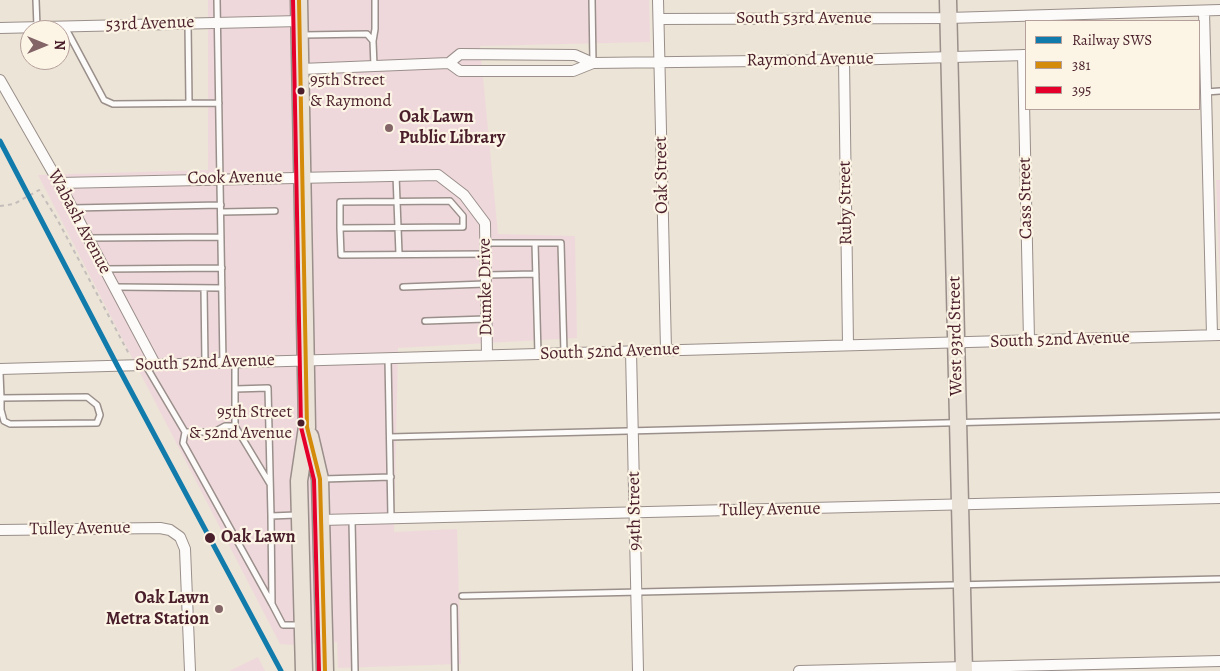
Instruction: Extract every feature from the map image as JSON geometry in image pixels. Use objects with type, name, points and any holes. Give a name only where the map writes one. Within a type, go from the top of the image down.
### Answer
[{"type":"main road","points":[[299,0],[307,427],[299,480],[304,671]]},
{"type":"main road","name":"West 93rd Street","points":[[948,0],[964,669]]},
{"type":"main road","points":[[307,427],[320,479],[325,671]]},
{"type":"street","name":"Oak Street","points":[[658,0],[666,350]]},
{"type":"street","points":[[948,18],[1220,10]]},
{"type":"street","points":[[1204,11],[1202,49],[1206,92],[1216,335]]},
{"type":"street","name":"South 53rd Avenue","points":[[659,19],[948,18]]},
{"type":"street","name":"53rd Avenue","points":[[70,27],[218,22],[300,28]]},
{"type":"street","name":"53rd Avenue","points":[[0,28],[20,27]]},
{"type":"street","name":"Raymond Avenue","points":[[449,64],[460,54],[575,54],[593,63]]},
{"type":"street","name":"Raymond Avenue","points":[[301,68],[449,64],[460,71],[574,71],[593,63],[844,60],[1024,55]]},
{"type":"street","name":"Cass Street","points":[[1024,55],[1029,340]]},
{"type":"street","name":"Ruby Street","points":[[844,60],[848,346]]},
{"type":"street","name":"Wabash Avenue","points":[[0,80],[59,183],[114,287],[145,365]]},
{"type":"street","points":[[1208,173],[1220,172]]},
{"type":"street","name":"Cook Avenue","points":[[59,183],[438,174],[464,195]]},
{"type":"street","name":"Dumke Drive","points":[[464,195],[485,223],[487,355]]},
{"type":"street","name":"South 52nd Avenue","points":[[0,369],[1216,335]]},
{"type":"street","name":"94th Street","points":[[631,351],[638,671]]},
{"type":"street","name":"Tulley Avenue","points":[[321,520],[1220,498]]},
{"type":"street","name":"Tulley Avenue","points":[[0,530],[160,528],[170,530],[180,537],[186,549],[190,671]]},
{"type":"street","points":[[799,671],[964,669],[1220,661]]},
{"type":"lane","points":[[36,0],[37,20]]},
{"type":"lane","points":[[217,0],[223,362]]},
{"type":"lane","points":[[374,66],[375,0]]},
{"type":"lane","points":[[592,0],[593,63]]},
{"type":"lane","points":[[188,23],[189,103]]},
{"type":"lane","points":[[300,28],[367,34],[373,41]]},
{"type":"lane","points":[[70,36],[104,100],[113,104],[219,103]]},
{"type":"lane","points":[[1206,92],[1220,91]]},
{"type":"lane","points":[[396,175],[399,254]]},
{"type":"lane","points":[[340,228],[463,227],[463,216],[450,201],[340,202],[340,228],[340,255],[486,254]]},
{"type":"lane","points":[[72,208],[221,204]]},
{"type":"lane","points":[[221,212],[275,210]]},
{"type":"lane","points":[[88,238],[221,237]]},
{"type":"lane","points":[[486,243],[561,243],[564,353]]},
{"type":"lane","points":[[535,243],[538,354]]},
{"type":"lane","points":[[104,269],[222,268]]},
{"type":"lane","points":[[403,288],[536,274]]},
{"type":"lane","points":[[114,287],[222,288]]},
{"type":"lane","points":[[204,288],[205,363]]},
{"type":"lane","points":[[425,321],[486,319]]},
{"type":"lane","points":[[388,358],[391,518]]},
{"type":"lane","points":[[235,362],[235,426],[270,485]]},
{"type":"lane","points":[[145,365],[185,432],[183,442],[283,625],[302,625]]},
{"type":"lane","points":[[0,373],[1,398],[4,421],[10,424],[97,423],[100,415],[97,405],[87,397],[1,398]]},
{"type":"lane","points":[[235,389],[268,388],[272,604]]},
{"type":"lane","points":[[390,438],[1220,416]]},
{"type":"lane","points":[[185,432],[214,432],[225,426],[235,426]]},
{"type":"lane","points":[[320,479],[390,477]]},
{"type":"lane","points":[[271,516],[299,515]]},
{"type":"lane","points":[[352,519],[355,671]]},
{"type":"lane","points":[[462,596],[1220,579]]},
{"type":"lane","points":[[454,607],[456,671]]},
{"type":"path","points":[[0,206],[14,204],[39,190],[145,365]]},
{"type":"shaded area","points":[[208,0],[649,0],[650,42],[480,46],[498,234],[575,236],[577,338],[398,348],[394,532],[457,529],[461,664],[338,668],[337,642],[280,644],[38,175],[208,170]]},
{"type":"shaded area","points":[[1216,180],[1220,180],[1220,285]]},
{"type":"shaded area","points":[[258,657],[265,671],[229,671]]},
{"type":"rail line","name":"SWS","points":[[0,141],[117,365],[281,671]]},
{"type":"transit line","name":"395","points":[[293,0],[301,427],[314,480],[319,671]]},
{"type":"transit line","name":"381","points":[[299,0],[307,427],[320,479],[325,671]]},
{"type":"place","name":"95th Street & Raymond","points":[[301,91]]},
{"type":"place","name":"Oak Lawn Public Library","points":[[389,128]]},
{"type":"place","name":"95th Street & 52nd Avenue","points":[[301,423]]},
{"type":"place","name":"Oak Lawn","points":[[210,538]]},
{"type":"place","name":"Oak Lawn Metra Station","points":[[219,609]]}]
